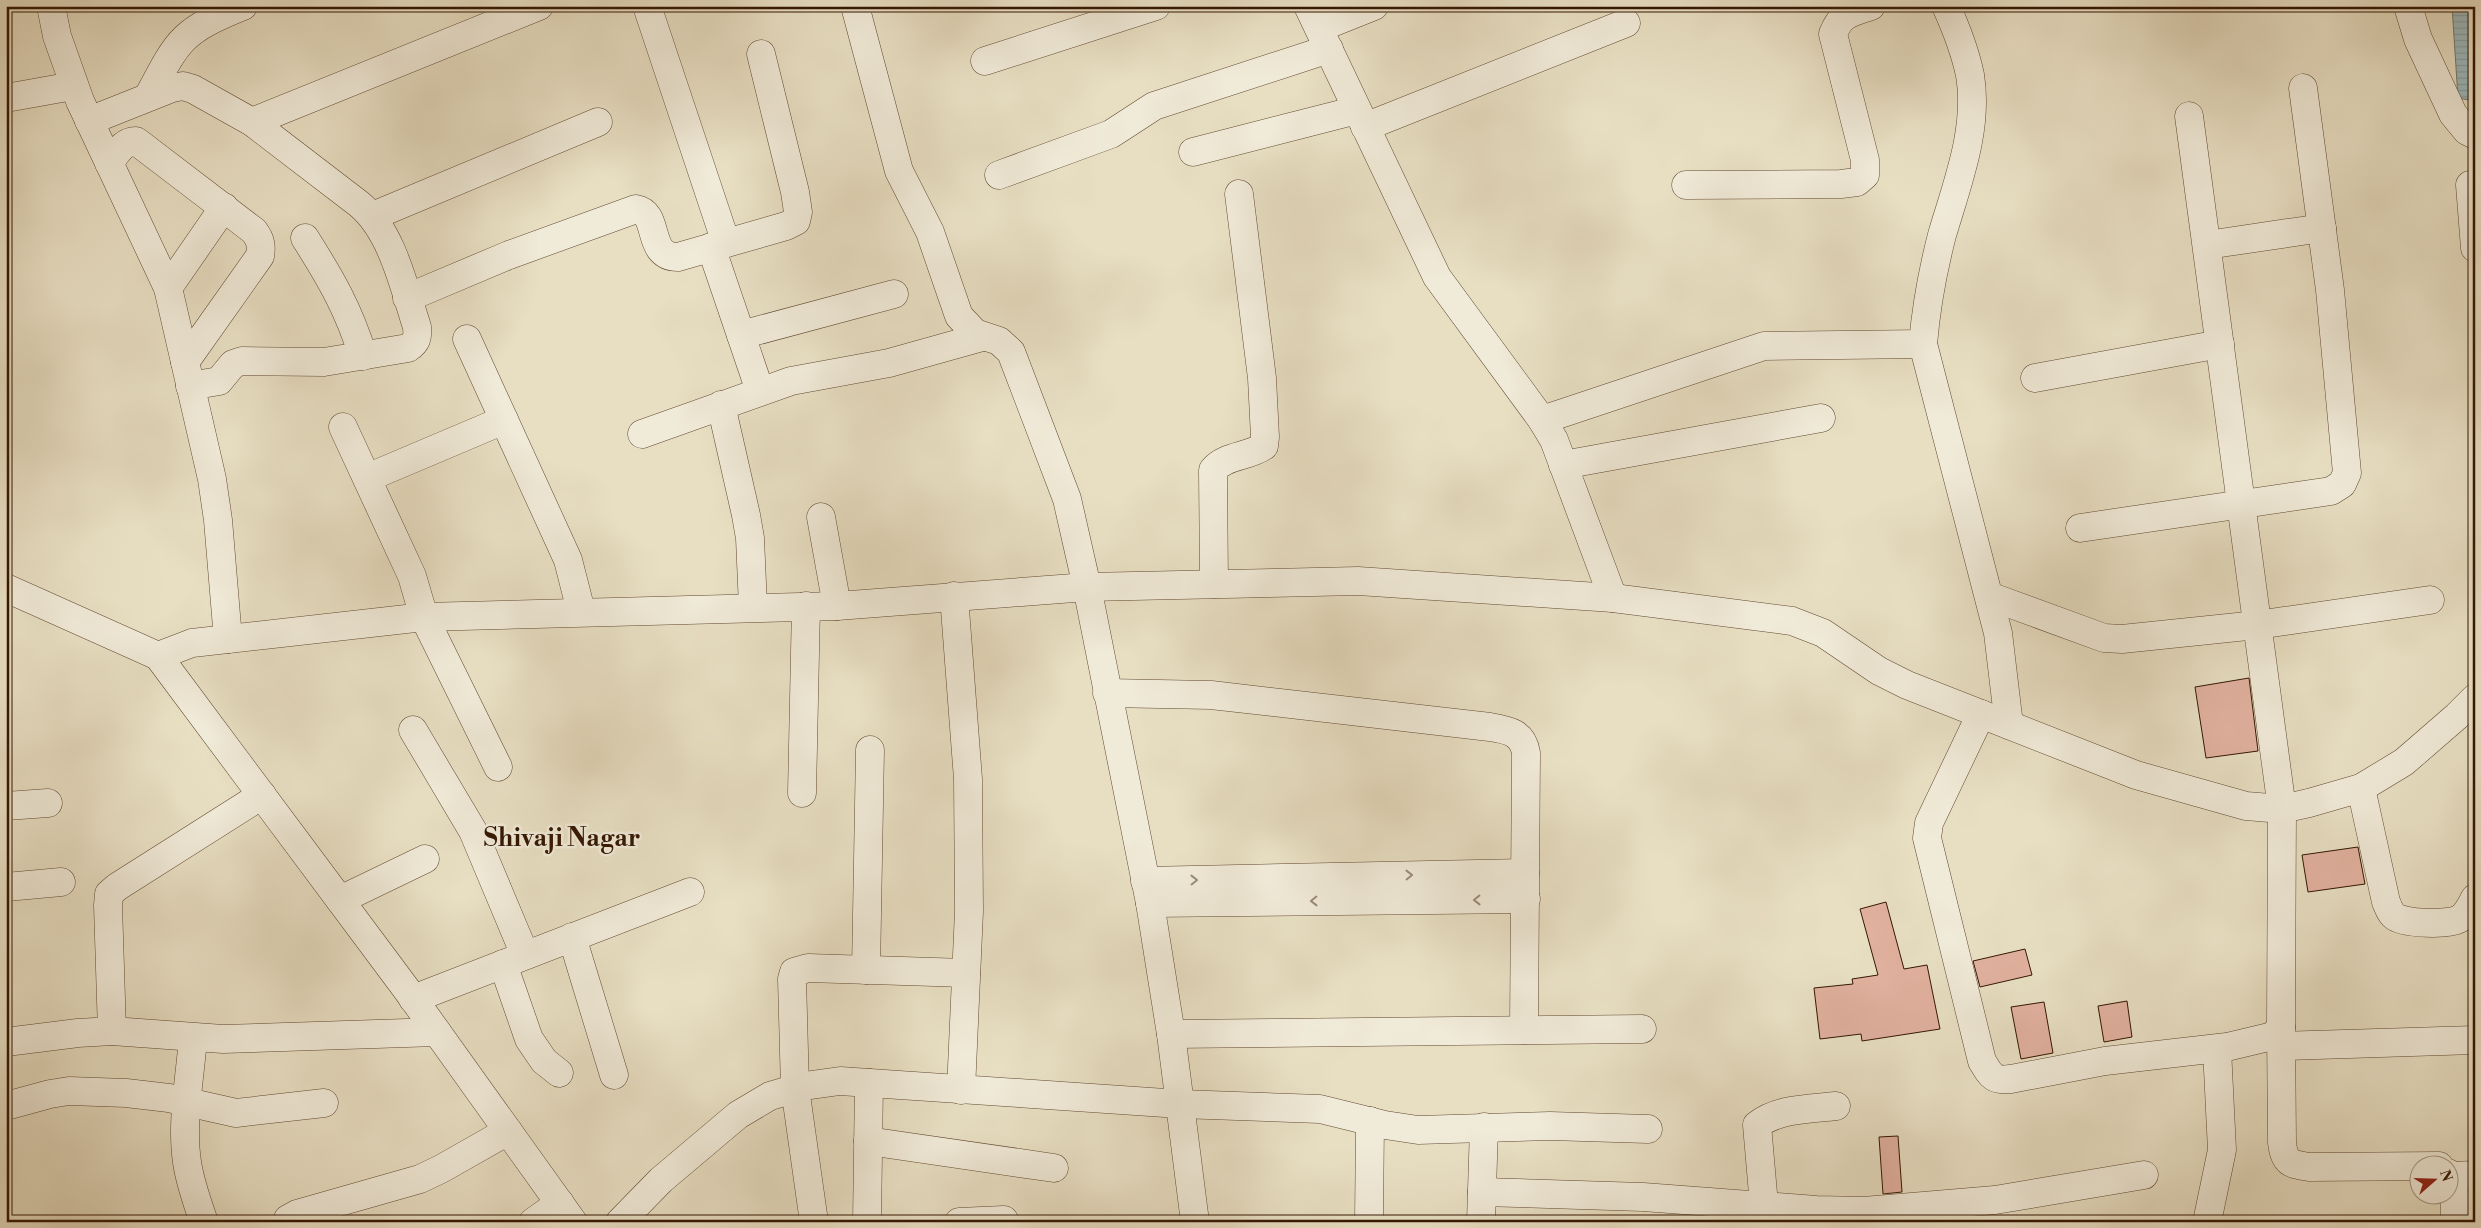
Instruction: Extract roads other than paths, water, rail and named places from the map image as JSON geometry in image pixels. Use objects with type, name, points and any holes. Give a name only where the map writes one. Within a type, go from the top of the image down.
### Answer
[{"type":"street","points":[[51,6],[57,36],[73,86],[168,288],[212,479],[218,520],[228,639]]},
{"type":"street","points":[[148,97],[173,50],[188,33],[210,19],[242,6]]},
{"type":"street","points":[[252,122],[539,6]]},
{"type":"street","points":[[647,6],[719,245],[741,335],[760,391]]},
{"type":"street","points":[[855,6],[899,171],[930,232],[959,316],[975,333],[1006,345],[1019,367],[1067,499],[1088,587],[1107,693],[1148,892],[1171,1034],[1195,1222]]},
{"type":"street","points":[[985,61],[1156,6]]},
{"type":"street","points":[[999,175],[1111,134],[1154,106],[1319,28],[1374,6]]},
{"type":"street","points":[[1686,185],[1841,184],[1858,182],[1865,175],[1865,160],[1833,34],[1838,21],[1843,17],[1871,6]]},
{"type":"street","points":[[1946,6],[1960,40],[1970,75],[1968,134],[1963,165],[1942,238],[1925,318],[1923,344],[1998,633],[2009,725]]},
{"type":"street","points":[[2408,6],[2418,38],[2453,114],[2467,131],[2475,135]]},
{"type":"street","points":[[1193,152],[1361,119],[1626,23]]},
{"type":"street","points":[[1319,28],[1437,276],[1542,420],[1554,440],[1613,598]]},
{"type":"street","points":[[408,298],[509,255],[636,209],[642,210],[647,215],[659,247],[663,253],[670,257],[678,257],[786,226],[796,221],[798,212],[761,54]]},
{"type":"street","points":[[6,98],[73,86]]},
{"type":"street","points":[[89,121],[172,88],[183,86],[193,89],[252,122],[373,216],[387,242],[417,327],[418,337],[415,344],[408,348],[324,362],[242,361],[233,364],[219,381],[188,374]]},
{"type":"street","points":[[2080,528],[2331,490],[2342,484],[2348,473],[2322,228],[2303,88]]},
{"type":"street","points":[[2190,116],[2282,809],[2283,1155],[2291,1164],[2309,1167],[2408,1170]]},
{"type":"street","points":[[373,216],[598,122]]},
{"type":"street","points":[[109,163],[124,144],[136,140],[254,231],[261,247],[260,256],[188,374]]},
{"type":"street","points":[[2470,186],[2475,248]]},
{"type":"street","points":[[1214,584],[1213,470],[1226,461],[1258,451],[1264,446],[1266,437],[1262,378],[1239,194]]},
{"type":"street","points":[[168,288],[224,207]]},
{"type":"street","points":[[2207,245],[2322,228]]},
{"type":"street","points":[[305,238],[337,288],[353,325],[363,356]]},
{"type":"street","points":[[741,335],[894,294]]},
{"type":"street","points":[[642,434],[760,391],[811,377],[889,363],[982,337]]},
{"type":"street","points":[[467,339],[568,560],[581,611]]},
{"type":"street","points":[[1542,420],[1764,346],[1923,344]]},
{"type":"street","points":[[2035,378],[2220,344]]},
{"type":"street","points":[[721,406],[744,501],[750,538],[753,607]]},
{"type":"street","points":[[1563,465],[1821,418]]},
{"type":"street","points":[[366,478],[504,420]]},
{"type":"street","points":[[342,427],[412,576],[424,617],[498,767]]},
{"type":"street","points":[[821,517],[837,606]]},
{"type":"street","points":[[158,656],[192,643],[424,617],[581,611],[837,606],[1088,587],[1358,581],[1613,598],[1792,621],[1823,634],[1893,678],[1981,714],[2136,775],[2246,806],[2282,809],[2361,788],[2404,762],[2469,714]]},
{"type":"street","points":[[6,588],[158,656],[413,999],[567,1212],[533,1222]]},
{"type":"street","points":[[954,596],[968,778],[969,911],[961,1090]]},
{"type":"street","points":[[1989,596],[2104,638],[2149,638],[2257,625],[2430,600]]},
{"type":"street","points":[[802,793],[806,606]]},
{"type":"street","points":[[1107,693],[1211,695],[1508,730],[1519,736],[1525,744],[1526,753],[1524,1030]]},
{"type":"street","points":[[1981,714],[1929,822],[1927,838],[1982,1061],[1990,1075],[1998,1080],[2011,1079],[2105,1062],[2217,1049],[2273,1036],[2475,1040]]},
{"type":"street","points":[[413,730],[473,831],[514,960],[529,1039],[544,1061],[559,1073]]},
{"type":"street","points":[[866,970],[870,750]]},
{"type":"street","points":[[2361,788],[2386,902],[2393,916],[2405,922],[2446,922],[2459,919],[2469,910],[2475,898]]},
{"type":"street","points":[[112,1031],[109,894],[117,887],[262,795]]},
{"type":"street","points":[[6,806],[48,803]]},
{"type":"street","points":[[340,900],[425,859]]},
{"type":"street","points":[[6,887],[61,882]]},
{"type":"street","points":[[1148,892],[1525,886]]},
{"type":"street","points":[[413,999],[690,892]]},
{"type":"street","points":[[572,937],[614,1075]]},
{"type":"street","points":[[814,1222],[795,1088],[792,979],[794,972],[808,968],[966,973]]},
{"type":"street","points":[[1171,1034],[1642,1029]]},
{"type":"street","points":[[6,1042],[78,1033],[112,1031],[193,1038],[232,1039],[437,1032]]},
{"type":"street","points":[[193,1038],[185,1135],[192,1190],[204,1222]]},
{"type":"street","points":[[2207,1222],[2222,1150],[2217,1049]]},
{"type":"street","points":[[620,1222],[661,1180],[738,1115],[770,1096],[795,1088],[840,1081],[1180,1104],[1320,1109],[1370,1122],[1418,1130],[1550,1126],[1648,1129]]},
{"type":"street","points":[[867,1222],[869,1083]]},
{"type":"street","points":[[6,1106],[69,1091],[126,1093],[236,1113],[324,1103]]},
{"type":"street","points":[[1764,1206],[1757,1125],[1768,1117],[1789,1112],[1836,1106]]},
{"type":"street","points":[[1369,1222],[1370,1122]]},
{"type":"street","points":[[1481,1222],[1484,1127]]},
{"type":"street","points":[[287,1222],[288,1219],[297,1214],[420,1179],[508,1131]]},
{"type":"street","points":[[868,1141],[1054,1168]]},
{"type":"street","points":[[1482,1192],[1643,1197],[1864,1211],[1995,1200],[2144,1175]]},
{"type":"street","points":[[2455,1206],[2455,1222]]},
{"type":"street","points":[[959,1222],[1004,1220]]},
{"type":"water","points":[[2452,6],[2475,6],[2475,101],[2458,98]]},
{"type":"district","name":"Shivaji Nagar","points":[[562,837]]}]
